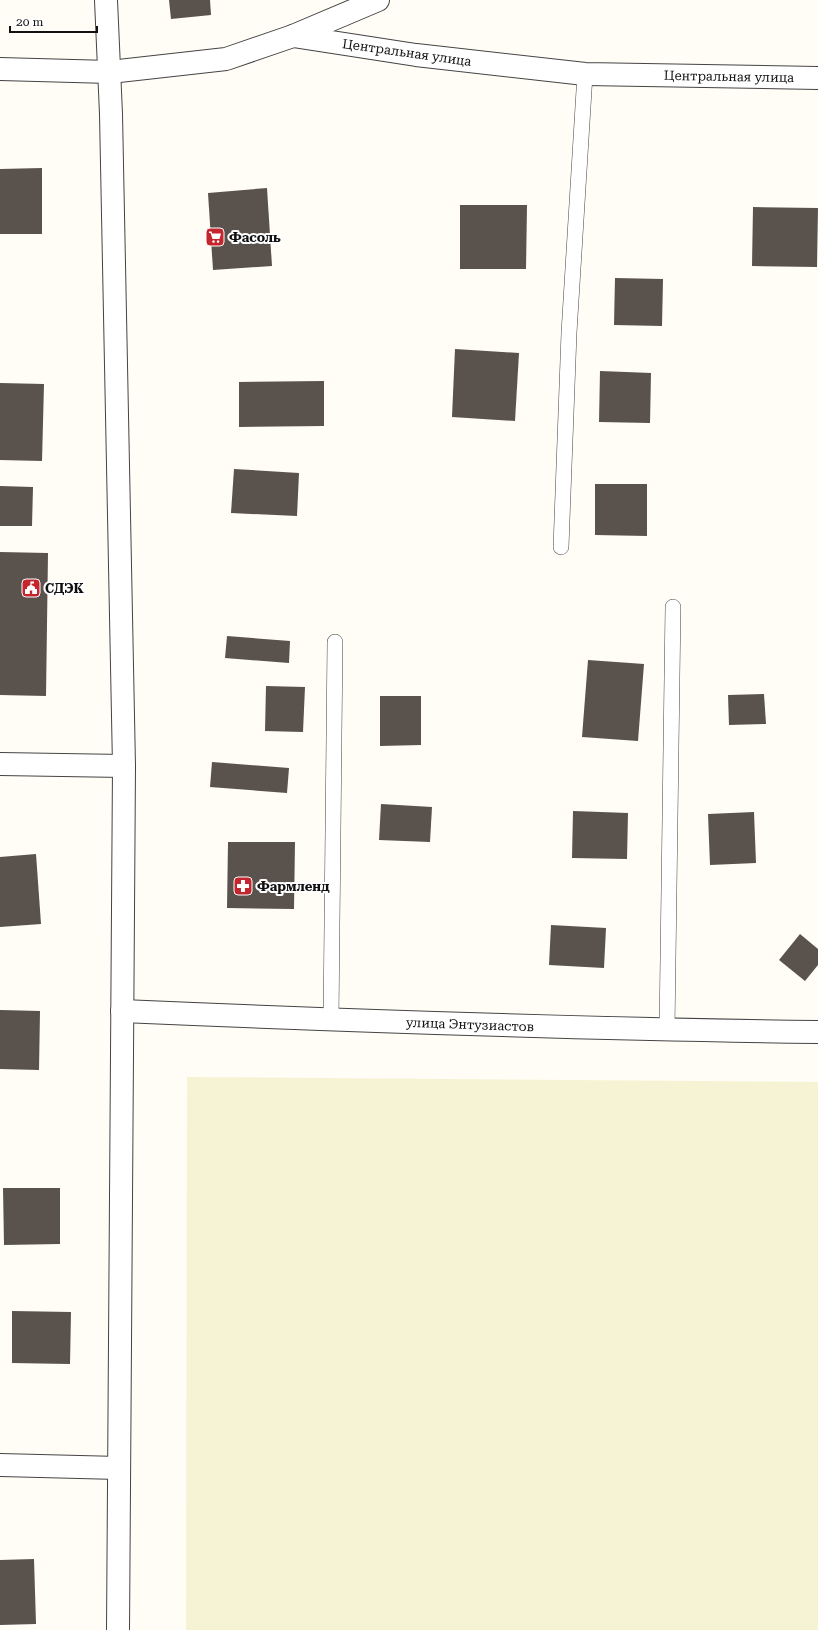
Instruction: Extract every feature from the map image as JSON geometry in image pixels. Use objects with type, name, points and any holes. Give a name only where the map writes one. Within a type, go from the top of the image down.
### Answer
[{"type":"street","points":[[106,0],[110,72],[124,766],[118,1630]]},
{"type":"street","points":[[293,36],[378,0]]},
{"type":"street","name":"Центральная улица","points":[[0,69],[110,72],[226,59],[293,36],[416,55],[585,74],[818,78]]},
{"type":"street","points":[[0,764],[124,766]]},
{"type":"street","name":"улица Энтузиастов","points":[[122,1011],[331,1020],[667,1030],[818,1032]]},
{"type":"street","points":[[0,1465],[119,1468]]},
{"type":"lane","points":[[561,547],[569,333],[585,74]]},
{"type":"lane","points":[[667,1030],[673,607]]},
{"type":"lane","points":[[331,1020],[334,642]]},
{"type":"shaded area","points":[[187,1077],[818,1082],[818,1630],[186,1630]]},
{"type":"building","points":[[169,0],[210,0],[211,15],[171,19]]},
{"type":"building","points":[[42,168],[42,234],[0,234],[0,169]]},
{"type":"building","points":[[267,188],[272,266],[213,270],[208,193]]},
{"type":"building","points":[[460,205],[527,205],[526,269],[460,269]]},
{"type":"building","points":[[753,207],[818,208],[817,267],[752,266]]},
{"type":"building","points":[[615,278],[663,279],[662,326],[614,325]]},
{"type":"building","points":[[455,349],[519,353],[515,421],[452,417]]},
{"type":"building","points":[[600,371],[651,373],[650,423],[599,422]]},
{"type":"building","points":[[324,381],[324,426],[239,427],[239,382]]},
{"type":"building","points":[[0,383],[44,384],[42,461],[0,460]]},
{"type":"building","points":[[234,469],[299,473],[297,516],[231,513]]},
{"type":"building","points":[[595,484],[647,484],[647,536],[595,535]]},
{"type":"building","points":[[0,486],[33,487],[32,526],[0,526]]},
{"type":"building","points":[[0,552],[48,553],[46,696],[0,695]]},
{"type":"building","points":[[227,636],[290,641],[289,663],[225,658]]},
{"type":"building","points":[[588,660],[644,664],[638,741],[582,737]]},
{"type":"building","points":[[266,686],[305,687],[303,732],[265,731]]},
{"type":"building","points":[[764,694],[766,724],[729,725],[728,695]]},
{"type":"building","points":[[380,696],[421,696],[421,745],[380,746]]},
{"type":"building","points":[[212,762],[289,768],[287,793],[210,787]]},
{"type":"building","points":[[381,804],[432,807],[430,842],[379,840]]},
{"type":"building","points":[[573,811],[628,813],[627,859],[572,858]]},
{"type":"building","points":[[754,812],[756,863],[710,865],[708,814]]},
{"type":"building","points":[[228,842],[295,842],[294,909],[227,908]]},
{"type":"building","points":[[36,854],[41,924],[0,927],[0,857]]},
{"type":"building","points":[[551,925],[606,928],[604,968],[549,965]]},
{"type":"building","points":[[800,934],[818,949],[818,965],[805,981],[779,960]]},
{"type":"building","points":[[0,1010],[40,1011],[39,1070],[0,1069]]},
{"type":"building","points":[[3,1188],[60,1188],[60,1244],[4,1245]]},
{"type":"building","points":[[12,1311],[71,1312],[70,1364],[12,1363]]},
{"type":"building","points":[[34,1559],[36,1624],[0,1625],[0,1560]]},
{"type":"place","name":"Фасоль","points":[[215,237]]},
{"type":"place","name":"СДЭК","points":[[31,588]]},
{"type":"place","name":"Фармленд","points":[[243,886]]}]
